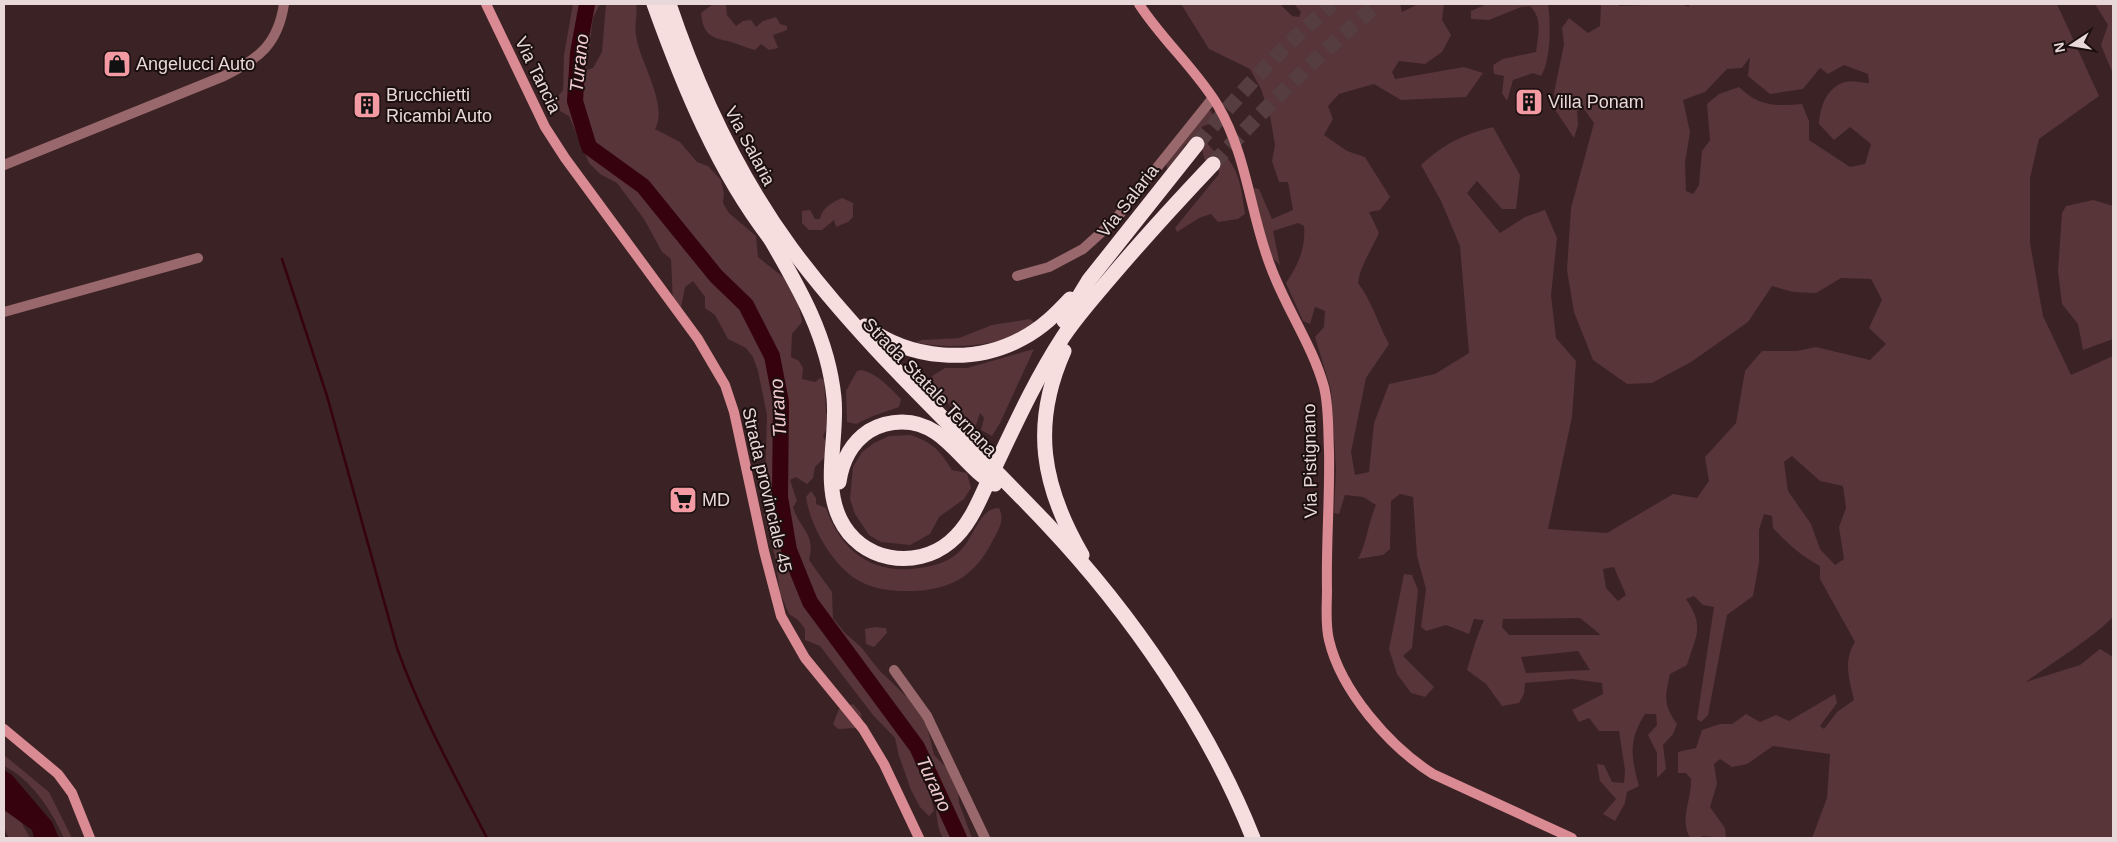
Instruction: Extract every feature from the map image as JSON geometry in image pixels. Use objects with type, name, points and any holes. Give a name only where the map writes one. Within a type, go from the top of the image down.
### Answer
[{"type":"highway","name":"Via Salaria","points":[[654,4],[671,51],[698,114],[749,210],[766,233]]},
{"type":"highway","name":"Via Salaria","points":[[669,4],[683,48],[706,100],[759,202],[825,291]]},
{"type":"highway","name":"Via Salaria","points":[[1094,286],[1197,144]]},
{"type":"highway","name":"Via Salaria","points":[[1094,286],[1153,228],[1213,164]]},
{"type":"highway","name":"Strada Statale Ternana","points":[[766,233],[823,303],[1001,487],[1076,558]]},
{"type":"highway","points":[[766,233],[804,298],[818,330],[827,358],[835,415],[832,493],[838,517],[848,532],[860,544],[876,554],[893,558],[918,558],[942,548],[958,535],[1044,352],[1094,286]]},
{"type":"highway","points":[[825,291],[877,336],[910,349],[955,357],[997,350],[1025,338],[1094,286]]},
{"type":"highway","points":[[1094,286],[1057,368],[1046,409],[1045,433],[1050,480],[1058,508],[1100,586]]},
{"type":"highway","name":"Strada Statale Ternana","points":[[825,291],[855,326],[1050,526],[1127,619],[1201,730],[1253,838]]},
{"type":"highway","points":[[974,499],[957,523],[939,541],[913,551],[894,551],[868,541],[850,522],[840,499],[841,473],[847,456],[864,435],[880,426],[906,422],[922,425],[936,431],[986,480],[1001,487]]},
{"type":"street","points":[[4,165],[246,66],[272,42],[279,27],[284,4]]},
{"type":"street","name":"Via Tancia","points":[[486,4],[546,127],[565,158]]},
{"type":"street","name":"Via Pistignano","points":[[1139,4],[1212,99],[1227,123],[1239,152],[1257,229],[1271,268],[1315,360],[1324,389],[1329,473],[1326,562],[1327,626],[1333,652],[1341,669],[1355,695],[1372,717],[1414,762],[1433,774],[1571,838]]},
{"type":"street","points":[[1017,276],[1049,267],[1083,248],[1115,220],[1212,99]]},
{"type":"street","name":"Strada provinciale 45","points":[[565,158],[698,339],[725,385],[734,412],[764,551],[781,616],[794,642],[805,658],[863,729],[884,764],[919,838]]},
{"type":"street","points":[[4,312],[198,258]]},
{"type":"street","points":[[894,670],[927,716],[985,838]]},
{"type":"street","points":[[4,729],[58,774],[72,793],[90,838]]},
{"type":"shaded area","points":[[573,4],[600,4],[593,18],[586,70],[593,68],[602,52],[606,4],[636,4],[638,46],[652,83],[658,108],[658,119],[655,129],[680,142],[697,162],[708,166],[721,180],[724,193],[723,203],[729,213],[756,236],[758,257],[783,277],[796,293],[802,322],[792,334],[791,357],[799,361],[803,368],[802,379],[815,382],[820,378],[824,380],[826,412],[830,422],[823,436],[828,446],[828,454],[815,467],[813,478],[807,484],[796,477],[790,480],[797,501],[793,507],[809,537],[811,551],[809,560],[832,592],[833,618],[845,633],[861,647],[879,670],[906,696],[924,702],[923,721],[927,726],[934,755],[954,775],[958,787],[959,803],[972,838],[943,838],[940,833],[933,796],[930,794],[934,811],[929,816],[920,807],[911,790],[895,738],[873,715],[820,646],[805,640],[805,629],[798,620],[789,614],[780,593],[775,557],[764,515],[769,501],[765,487],[767,415],[758,371],[753,357],[746,348],[728,339],[715,315],[705,308],[705,297],[693,281],[685,287],[681,308],[673,304],[671,259],[662,252],[644,219],[617,183],[600,174],[589,163],[569,116],[560,111],[556,99],[563,90],[564,55]]},
{"type":"shaded area","points":[[713,4],[726,4],[727,15],[736,26],[743,21],[751,20],[756,27],[763,21],[776,17],[780,24],[787,26],[787,30],[773,35],[778,48],[769,50],[761,44],[755,50],[712,36],[706,30],[701,13]]},
{"type":"shaded area","points":[[1181,4],[1280,4],[1292,16],[1299,17],[1301,12],[1294,4],[1400,4],[1402,12],[1418,4],[1444,4],[1442,20],[1451,35],[1442,52],[1425,64],[1399,61],[1392,72],[1395,79],[1464,67],[1483,73],[1466,97],[1401,100],[1374,84],[1339,94],[1328,106],[1333,119],[1324,135],[1347,151],[1365,157],[1390,197],[1380,210],[1369,212],[1379,233],[1364,264],[1358,283],[1367,297],[1389,344],[1366,378],[1351,452],[1355,475],[1369,472],[1374,423],[1389,384],[1435,374],[1469,353],[1460,246],[1441,201],[1421,165],[1454,141],[1493,127],[1520,175],[1516,209],[1502,209],[1477,181],[1467,193],[1500,233],[1525,217],[1545,210],[1557,238],[1551,295],[1556,338],[1576,361],[1572,417],[1548,529],[1607,533],[1673,494],[1697,498],[1709,481],[1705,457],[1736,423],[1745,371],[1762,351],[1797,351],[1816,347],[1870,360],[1886,344],[1869,328],[1882,300],[1871,279],[1841,278],[1816,293],[1793,292],[1772,286],[1748,322],[1691,362],[1652,383],[1627,384],[1593,360],[1574,312],[1567,270],[1571,208],[1594,123],[1584,109],[1577,111],[1578,125],[1574,138],[1556,111],[1554,93],[1564,44],[1562,28],[1569,18],[1588,33],[1600,26],[1601,4],[1619,4],[1619,6],[1681,4],[1689,7],[1689,4],[2057,4],[2099,96],[2039,139],[2030,178],[2030,243],[2043,316],[2071,375],[2113,356],[2113,617],[2082,643],[2026,682],[2080,665],[2100,649],[2113,657],[2113,838],[1812,838],[1827,798],[1830,754],[1773,746],[1747,764],[1732,767],[1720,759],[1714,764],[1717,784],[1710,807],[1725,828],[1726,838],[1702,836],[1702,838],[1690,838],[1687,831],[1686,816],[1691,779],[1686,773],[1678,773],[1678,752],[1696,748],[1702,730],[1720,724],[1732,724],[1746,714],[1760,722],[1776,715],[1789,721],[1835,694],[1837,703],[1820,726],[1824,729],[1837,712],[1854,700],[1848,663],[1851,649],[1855,642],[1820,579],[1820,566],[1789,544],[1773,528],[1772,516],[1764,514],[1759,530],[1759,563],[1753,596],[1727,615],[1708,715],[1701,722],[1697,719],[1714,607],[1703,605],[1694,596],[1686,599],[1697,624],[1696,638],[1687,665],[1670,674],[1667,689],[1667,705],[1677,724],[1673,734],[1663,745],[1666,769],[1657,778],[1657,753],[1648,735],[1657,725],[1656,714],[1645,714],[1636,733],[1633,749],[1634,766],[1639,786],[1627,792],[1625,803],[1615,821],[1603,814],[1616,799],[1600,781],[1597,764],[1604,765],[1612,782],[1624,783],[1625,770],[1619,731],[1599,731],[1589,718],[1579,722],[1572,710],[1603,694],[1602,683],[1572,679],[1525,683],[1524,694],[1519,703],[1502,706],[1486,684],[1467,670],[1484,620],[1474,619],[1469,634],[1446,625],[1426,631],[1421,627],[1426,589],[1417,556],[1413,497],[1400,494],[1391,501],[1390,549],[1383,555],[1358,559],[1376,505],[1363,497],[1345,495],[1339,514],[1334,513],[1336,468],[1331,390],[1315,337],[1324,327],[1325,311],[1315,307],[1310,324],[1303,321],[1286,283],[1300,256],[1304,242],[1304,226],[1298,223],[1273,231],[1280,265],[1273,258],[1264,240],[1258,219],[1254,188],[1259,189],[1272,219],[1293,210],[1288,182],[1279,182],[1272,161],[1275,145],[1270,116],[1261,89],[1250,69],[1209,49]],"holes":[[[1750,57],[1748,76],[1770,94],[1803,89],[1820,68],[1828,74],[1844,65],[1868,74],[1869,83],[1847,81],[1838,85],[1829,93],[1821,111],[1819,124],[1834,140],[1850,127],[1871,144],[1865,164],[1850,167],[1809,140],[1809,121],[1802,104],[1768,104],[1747,94],[1739,87],[1719,94],[1707,104],[1710,140],[1702,151],[1699,185],[1693,194],[1686,191],[1685,163],[1690,132],[1683,100],[1705,92],[1727,69],[1742,68]],[[1792,456],[1820,481],[1843,486],[1846,508],[1839,527],[1844,559],[1835,565],[1820,549],[1811,524],[1788,491],[1784,462]],[[1614,567],[1626,595],[1618,601],[1606,588],[1603,569]],[[1580,618],[1601,635],[1509,635],[1502,627],[1503,619]],[[1578,651],[1590,670],[1526,673],[1521,657]]]},
{"type":"shaded area","points":[[1487,4],[1548,4],[1550,21],[1549,42],[1544,69],[1541,76],[1533,73],[1513,80],[1507,101],[1502,93],[1504,76],[1494,74],[1493,65],[1503,59],[1536,52],[1537,16],[1530,6],[1521,7],[1489,20],[1471,19],[1471,11]]},
{"type":"shaded area","points":[[2095,4],[2113,4],[2113,74],[2101,45],[2108,25]]},
{"type":"shaded area","points":[[1208,111],[1211,111],[1216,122],[1203,126],[1198,133],[1223,161],[1228,159],[1232,165],[1240,185],[1245,214],[1238,219],[1218,222],[1211,214],[1199,218],[1177,232],[1175,228],[1219,174],[1218,167],[1206,161],[1201,143],[1193,141],[1185,145],[1168,172],[1165,160]]},
{"type":"shaded area","points":[[842,198],[853,203],[853,217],[848,222],[836,227],[834,220],[822,230],[809,230],[802,223],[802,211],[810,210],[815,219],[820,219],[823,211],[828,206]]},
{"type":"shaded area","points":[[2093,200],[2113,206],[2113,339],[2083,350],[2078,324],[2062,304],[2058,271],[2062,213],[2066,206]]},
{"type":"shaded area","points":[[1030,319],[1034,322],[1026,330],[1013,337],[997,341],[961,346],[943,346],[916,342],[959,338],[992,325]]},
{"type":"shaded area","points":[[1034,349],[1000,423],[992,436],[981,430],[984,418],[980,413],[974,431],[964,428],[962,420],[943,398],[932,376],[945,368],[967,368]]},
{"type":"shaded area","points":[[862,370],[878,378],[901,399],[899,407],[856,424],[847,422],[846,391],[857,371]]},
{"type":"shaded area","points":[[910,435],[925,441],[935,448],[952,470],[967,473],[971,488],[964,499],[939,517],[930,534],[910,545],[881,542],[869,535],[855,514],[850,499],[853,467],[862,452],[874,443],[889,436]]},
{"type":"shaded area","points":[[811,491],[816,498],[816,504],[826,508],[832,523],[850,548],[860,557],[887,568],[919,568],[941,563],[960,551],[986,513],[992,509],[999,508],[1001,520],[997,532],[985,553],[968,574],[946,586],[933,589],[899,591],[883,589],[863,583],[853,577],[834,558],[818,534],[808,509],[806,497]]},
{"type":"shaded area","points":[[1404,574],[1412,575],[1418,590],[1412,648],[1403,656],[1434,687],[1425,697],[1411,693],[1397,674],[1389,649]]},
{"type":"shaded area","points":[[875,627],[886,628],[887,633],[874,647],[866,644],[865,629]]},
{"type":"shaded area","points":[[853,704],[861,713],[862,722],[856,728],[838,729],[833,724],[839,709]]},
{"type":"shaded area","points":[[4,755],[49,792],[72,838],[64,838],[47,807],[32,787],[4,766]]},
{"type":"shaded area","points":[[4,770],[12,775],[52,822],[59,838],[34,838],[32,830],[4,810]]},
{"type":"shaded area","points":[[4,808],[20,820],[30,838],[9,838],[4,828]]},
{"type":"waterway","name":"Turano","points":[[587,4],[578,53],[575,101],[589,147],[643,186],[716,276],[746,305],[772,356],[781,402],[780,497],[789,550],[810,602],[917,747],[959,838]]},
{"type":"waterway","points":[[282,259],[327,396],[397,648],[428,721],[487,838]]},
{"type":"tunnel","points":[[1197,144],[1245,89],[1296,37],[1333,4]]},
{"type":"tunnel","points":[[1213,164],[1293,81],[1378,4]]},
{"type":"place","name":"Angelucci Auto","points":[[117,64]]},
{"type":"place","name":"Villa Ponam","points":[[1529,102]]},
{"type":"place","name":"Brucchietti Ricambi Auto","points":[[367,105]]},
{"type":"place","name":"MD","points":[[683,500]]}]
